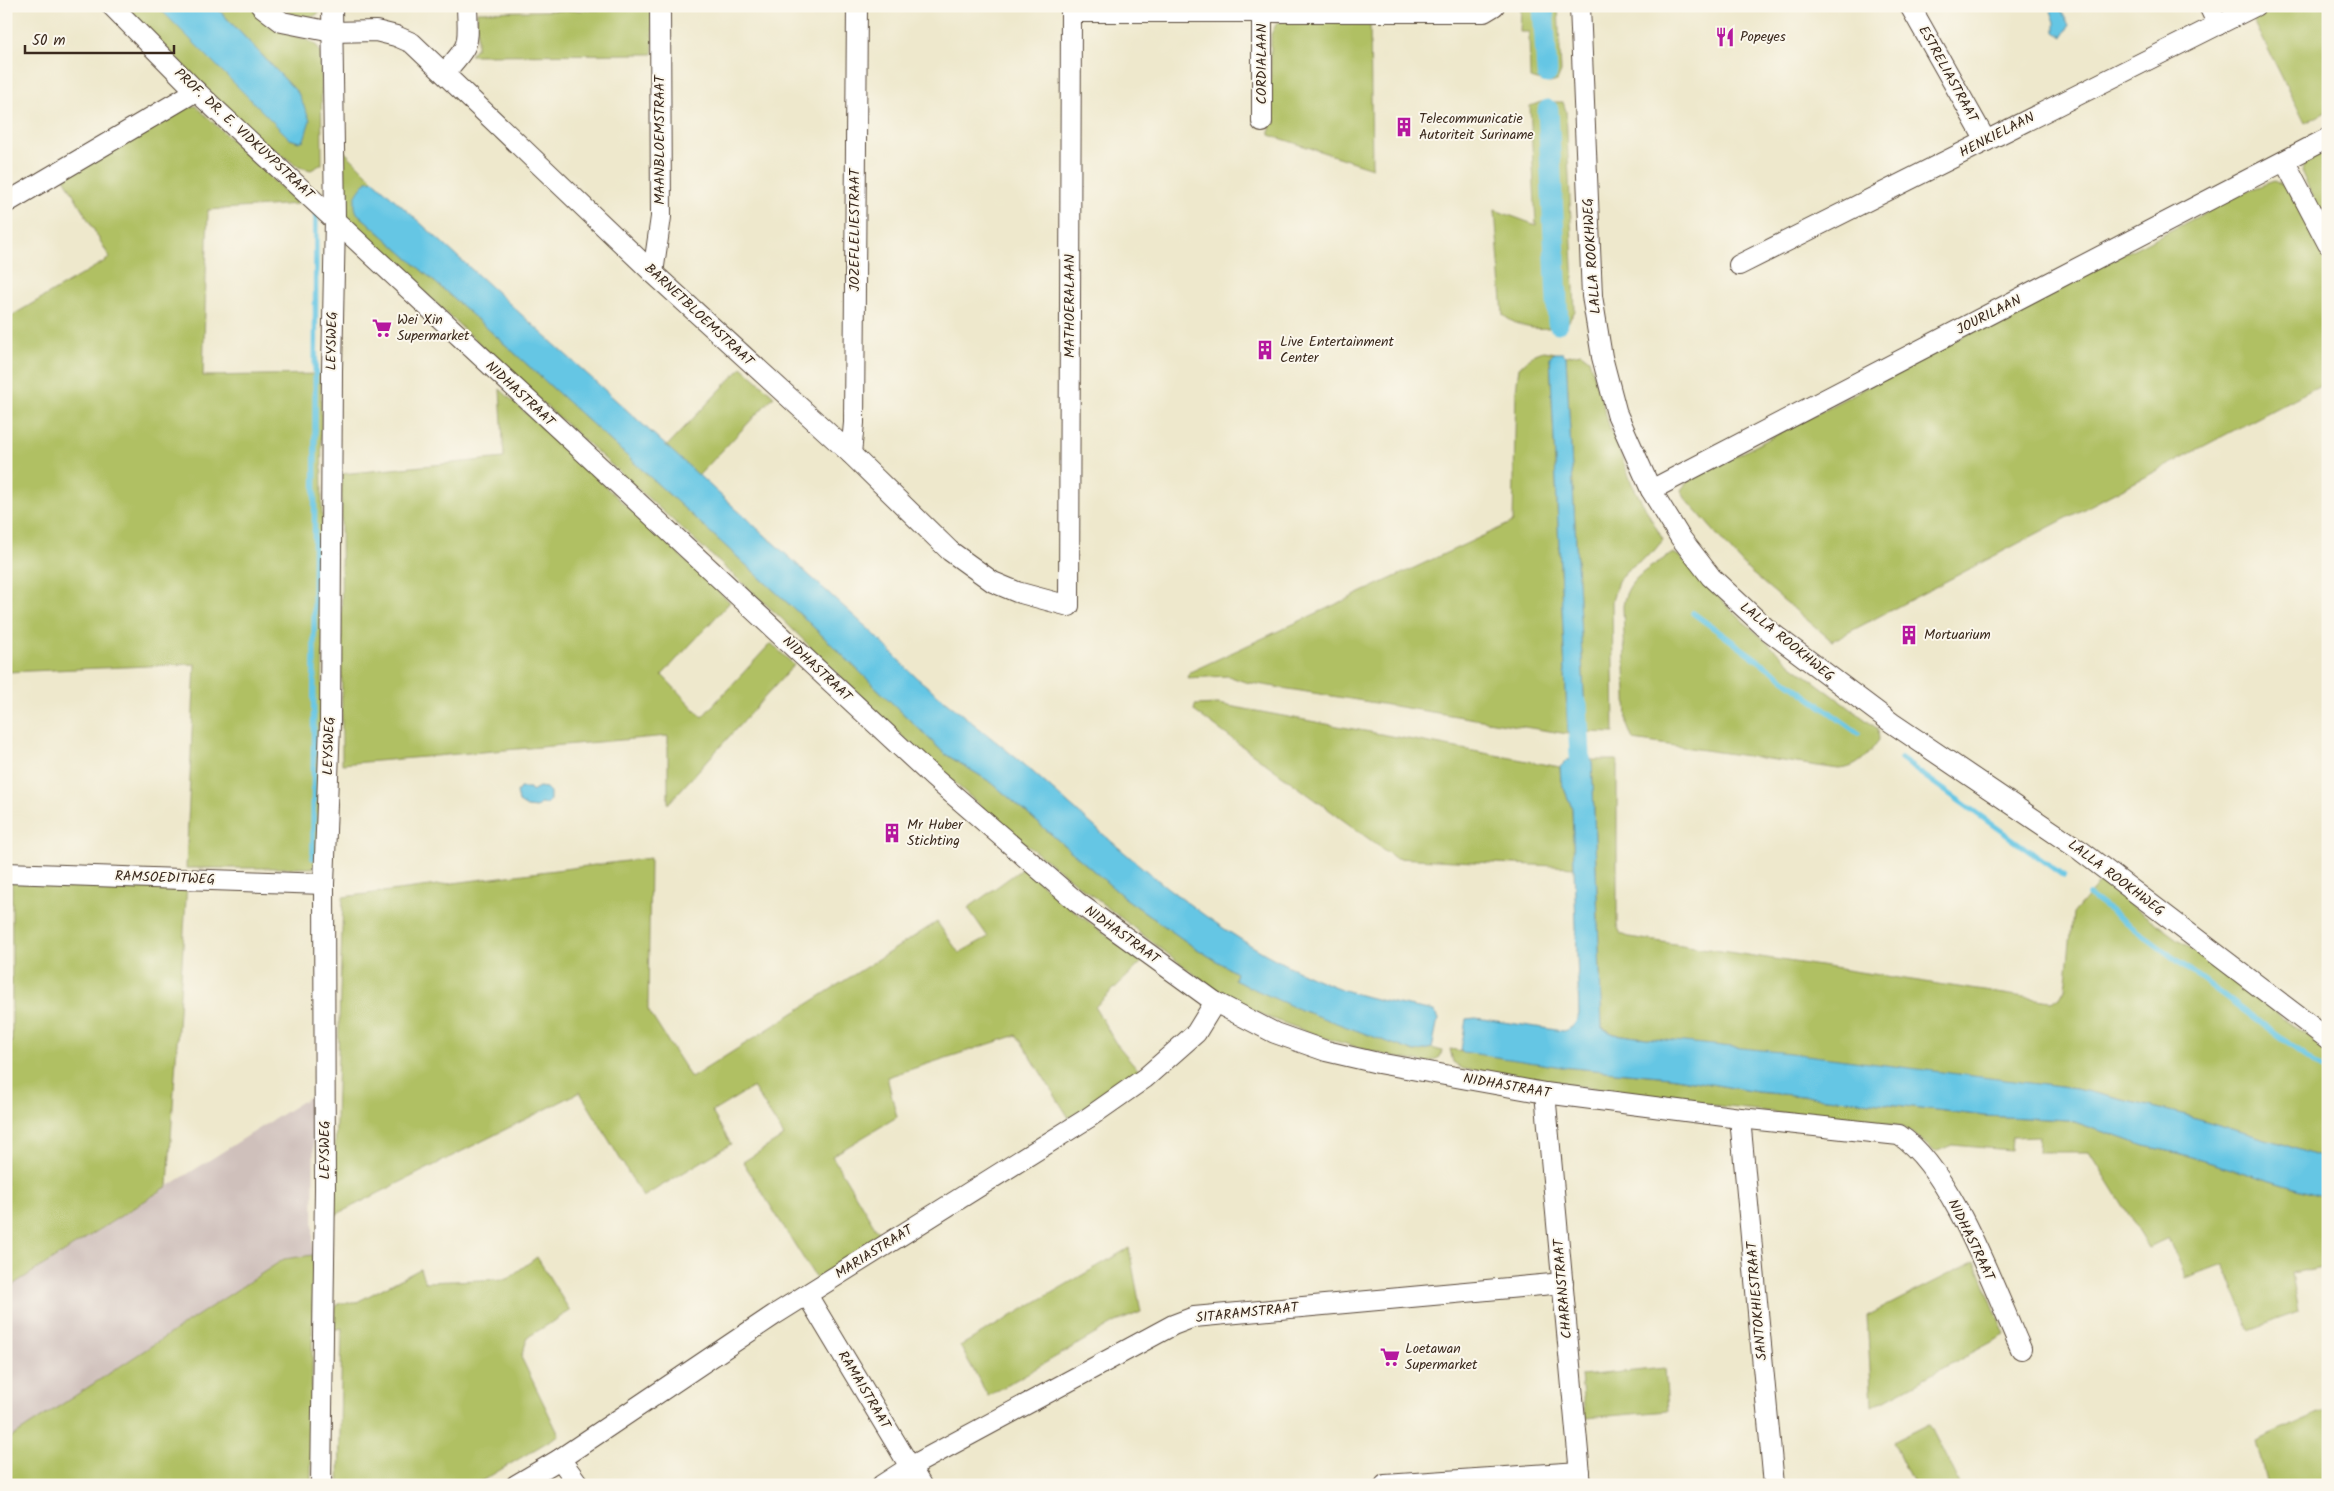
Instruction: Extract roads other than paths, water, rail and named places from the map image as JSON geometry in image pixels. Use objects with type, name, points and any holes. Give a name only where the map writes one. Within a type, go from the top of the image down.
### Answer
[{"type":"street","name":"PROF. DR. E. VIDKUYPSTRAAT","points":[[112,6],[196,91],[335,219]]},
{"type":"street","name":"BARNETBLOEMSTRAAT","points":[[261,6],[282,22],[332,32],[376,30],[412,43],[445,72],[653,272],[851,454],[968,565],[993,582],[1016,592],[1069,606]]},
{"type":"street","name":"LEYSWEG","points":[[321,1485],[325,1188],[324,884],[330,724],[335,219],[332,6]]},
{"type":"street","points":[[445,72],[464,52],[468,44],[467,6]]},
{"type":"street","name":"MAANBLOEMSTRAAT","points":[[653,272],[661,217],[660,6]]},
{"type":"street","name":"JOZEFLELIESTRAAT","points":[[851,454],[854,413],[856,6]]},
{"type":"street","points":[[1071,9],[1484,12],[1494,6]]},
{"type":"street","name":"LALLA ROOKHWEG","points":[[1580,6],[1592,296],[1602,357],[1617,414],[1651,490],[1680,537],[1711,577],[1768,630],[1892,724],[2081,851],[2328,1039]]},
{"type":"street","name":"ESTRELIASTRAAT","points":[[1910,6],[1986,141]]},
{"type":"street","points":[[2209,6],[2218,25]]},
{"type":"street","name":"HENKIELAAN","points":[[1739,265],[2255,6]]},
{"type":"street","name":"MATHOERALAAN","points":[[1069,606],[1071,9]]},
{"type":"street","name":"CORDIALAAN","points":[[1262,10],[1262,122]]},
{"type":"street","points":[[6,203],[196,91]]},
{"type":"street","name":"JOURILAAN","points":[[1651,490],[2328,138]]},
{"type":"street","points":[[2285,162],[2328,244]]},
{"type":"street","name":"NIDHASTRAAT","points":[[335,219],[456,334],[934,778],[1077,902],[1215,1002],[1276,1033],[1326,1051],[1378,1063],[1545,1093],[1740,1118],[1899,1135],[1911,1143],[1926,1160],[1957,1207],[2021,1349]]},
{"type":"street","name":"RAMSOEDITWEG","points":[[6,873],[324,884]]},
{"type":"street","name":"MARIASTRAAT","points":[[516,1485],[807,1295],[1088,1118],[1145,1078],[1196,1033],[1215,1002]]},
{"type":"street","name":"CHARANSTRAAT","points":[[1545,1093],[1581,1478]]},
{"type":"street","name":"SANTOKHIESTRAAT","points":[[1740,1118],[1774,1485]]},
{"type":"street","name":"SITARAMSTRAAT","points":[[882,1485],[910,1467],[1173,1325],[1194,1317],[1563,1283]]},
{"type":"street","name":"RAMAISTRAAT","points":[[807,1295],[921,1485]]},
{"type":"street","points":[[560,1458],[579,1485]]},
{"type":"street","points":[[1385,1485],[1581,1478]]},
{"type":"water","points":[[157,6],[215,6],[298,93],[310,120],[304,140],[299,142],[290,139]]},
{"type":"water","points":[[2055,7],[2059,7],[2069,25],[2063,37],[2055,32],[2055,22],[2051,11]]},
{"type":"water","points":[[373,180],[875,635],[917,678],[1026,766],[1132,859],[1206,916],[1245,942],[1285,965],[1354,993],[1434,1011],[1438,1019],[1432,1048],[1415,1052],[1298,1009],[1234,980],[1236,973],[1191,945],[1125,898],[992,783],[945,754],[803,617],[497,337],[357,213],[355,208],[356,196],[367,181]]},
{"type":"water","points":[[1555,353],[1563,353],[1566,356],[1586,732],[1583,735],[1568,734],[1550,356]]},
{"type":"water","points":[[1589,758],[1592,760],[1602,1028],[1614,1034],[1636,1037],[1790,1053],[2077,1089],[2186,1115],[2328,1160],[2328,1198],[2178,1153],[2144,1146],[2069,1120],[1985,1116],[1872,1102],[1757,1092],[1670,1077],[1562,1067],[1463,1052],[1461,1050],[1466,1019],[1476,1018],[1563,1031],[1572,1027],[1577,1020],[1579,1014],[1572,808],[1561,781],[1560,767],[1567,760]]},
{"type":"water","points":[[539,787],[546,788],[550,792],[550,800],[547,804],[540,804],[536,808],[527,807],[519,802],[517,792],[520,788],[530,788],[532,791]]},
{"type":"waterway","points":[[1543,6],[1547,73]]},
{"type":"waterway","points":[[1548,110],[1558,323]]},
{"type":"waterway","points":[[313,858],[316,210]]},
{"type":"waterway","points":[[1693,613],[1858,733]]},
{"type":"waterway","points":[[1577,705],[1582,787]]},
{"type":"waterway","points":[[1901,759],[2064,876]]},
{"type":"waterway","points":[[2089,895],[2328,1073]]},
{"type":"place","name":"Popeyes","points":[[1725,37]]},
{"type":"place","name":"Telecommunicatie Autoriteit Suriname","points":[[1404,127]]},
{"type":"place","name":"Wei Xin Supermarket","points":[[382,328]]},
{"type":"place","name":"Live Entertainment Center","points":[[1265,350]]},
{"type":"place","name":"Mortuarium","points":[[1909,635]]},
{"type":"place","name":"Mr Huber Stichting","points":[[892,833]]},
{"type":"place","name":"Loetawan Supermarket","points":[[1390,1357]]}]
